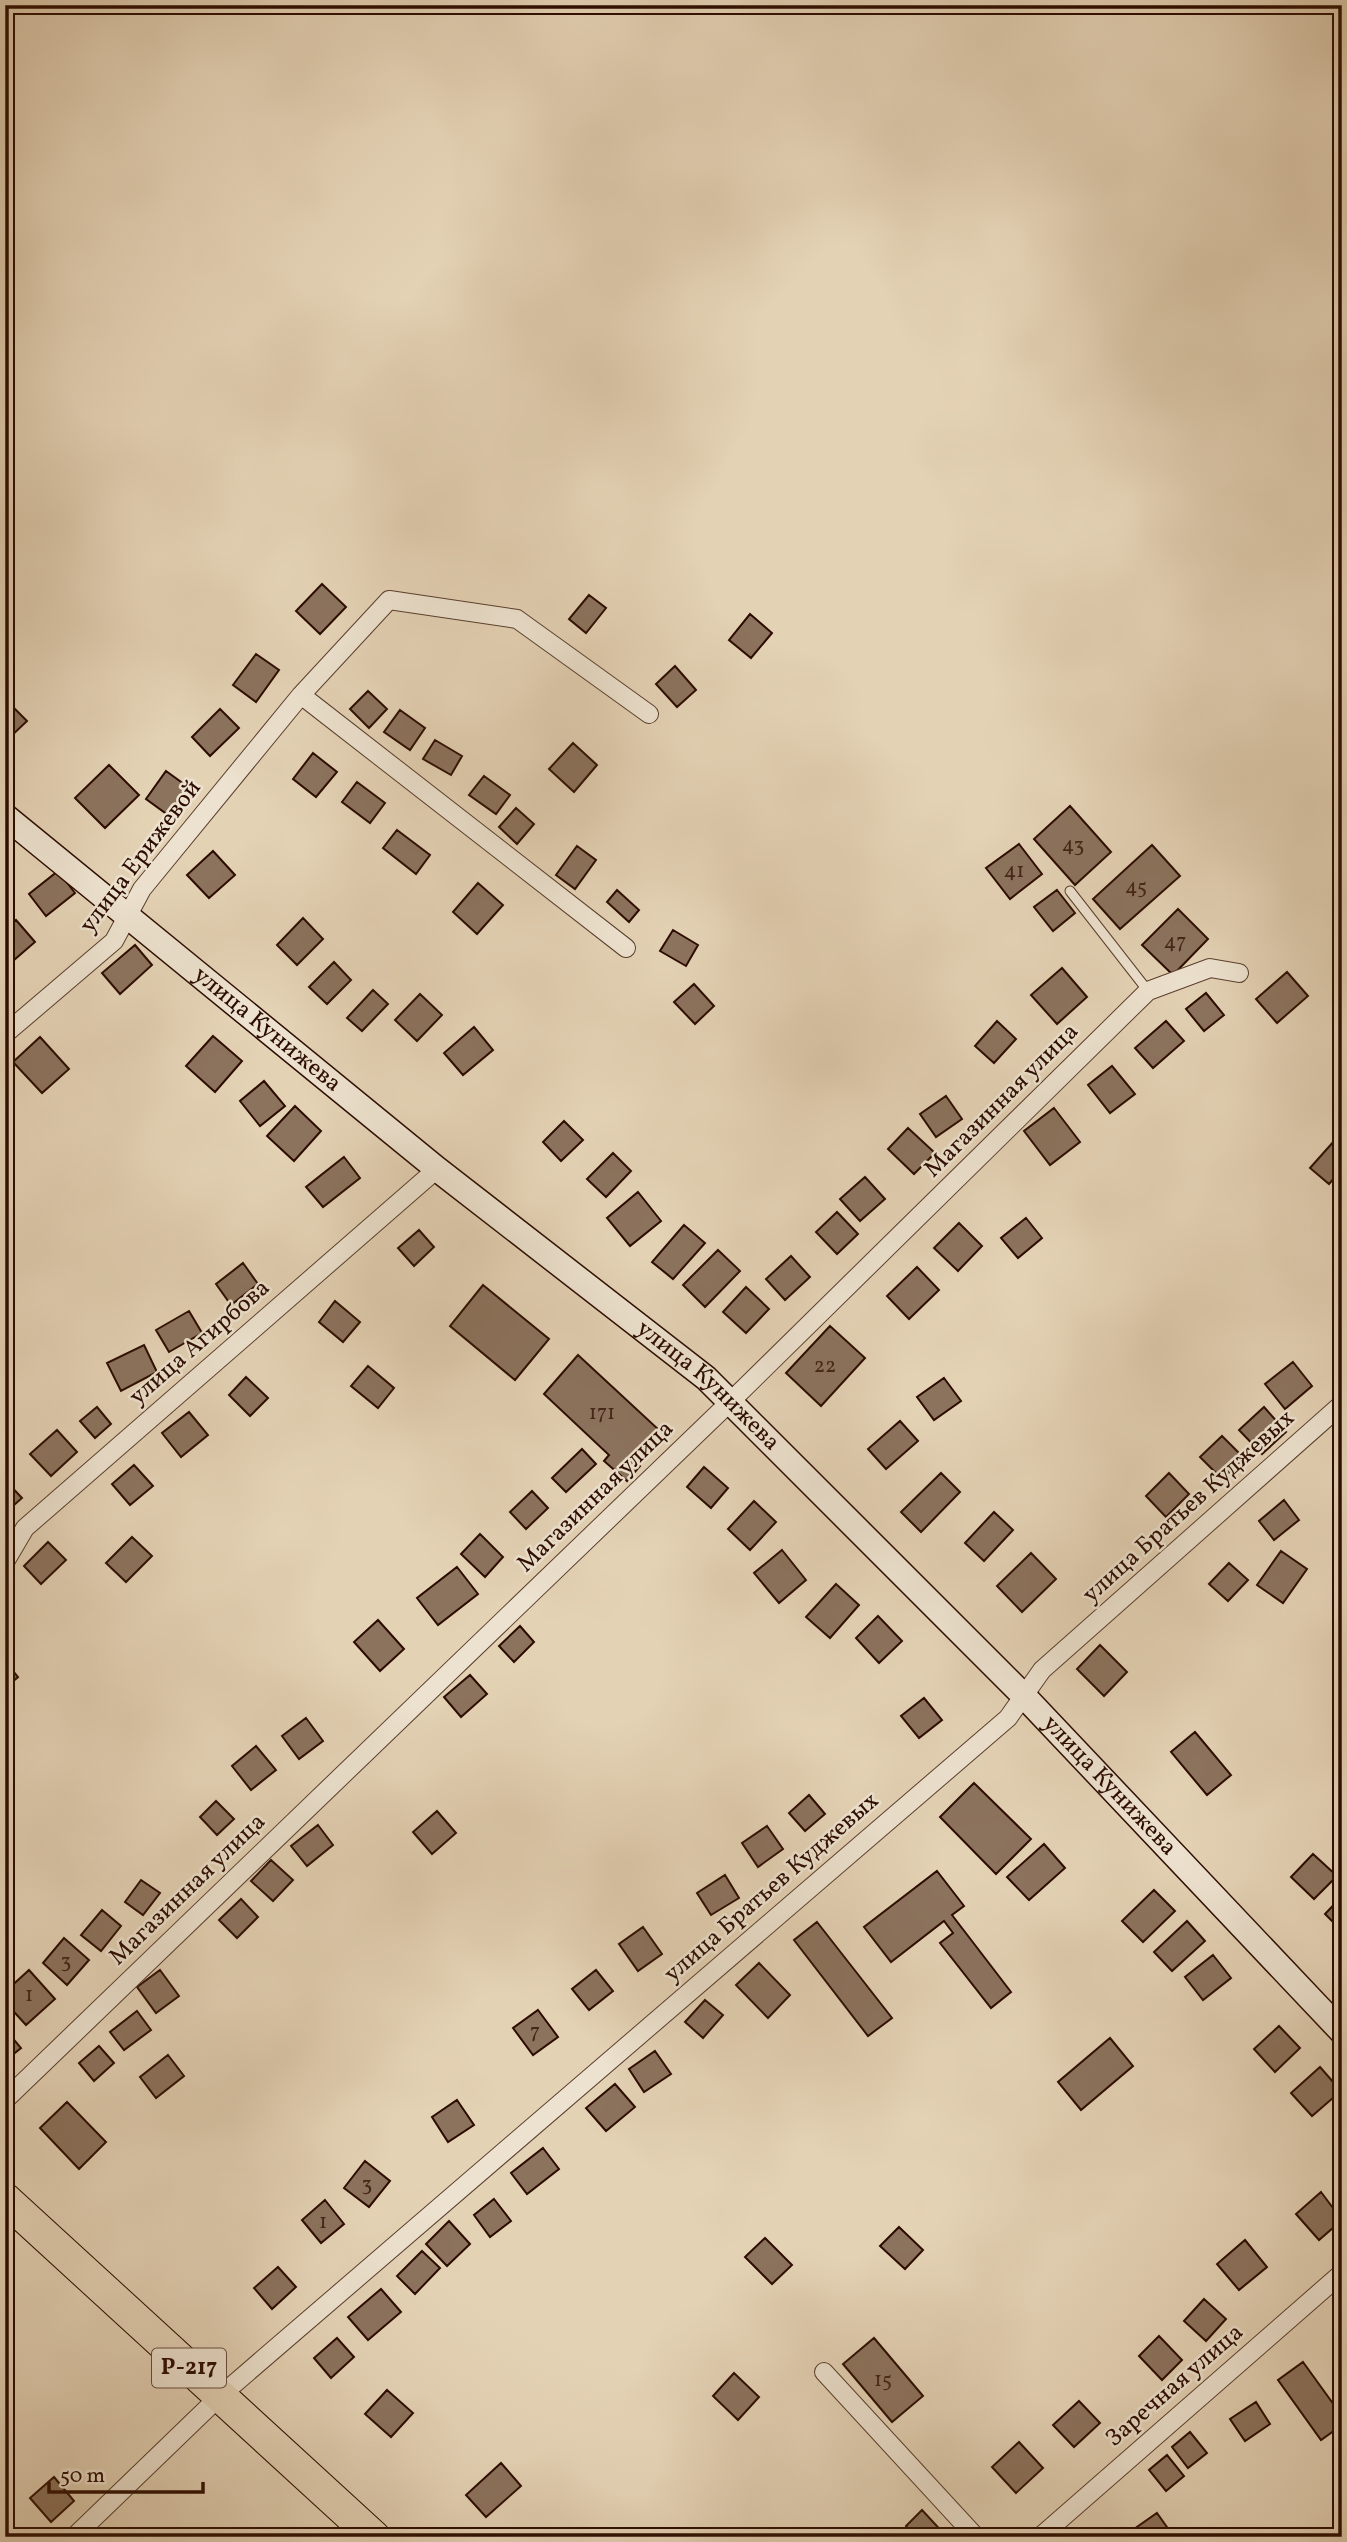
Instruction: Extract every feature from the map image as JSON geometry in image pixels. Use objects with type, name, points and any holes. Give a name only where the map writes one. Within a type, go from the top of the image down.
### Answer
[{"type":"highway","name":"Р-217","points":[[5,2199],[374,2537]]},
{"type":"street","name":"улица Ерижевой","points":[[5,1034],[114,941],[142,889],[301,695],[389,600],[517,619],[649,714]]},
{"type":"street","points":[[301,695],[626,948]]},
{"type":"street","name":"улица Кунижева","points":[[5,816],[130,915],[437,1169],[706,1378],[1024,1696],[1342,2032]]},
{"type":"street","name":"Магазинная улица","points":[[5,2100],[730,1402],[1148,992],[1209,968],[1239,973]]},
{"type":"street","name":"улица Агирбова","points":[[5,1562],[25,1528],[437,1169]]},
{"type":"street","name":"улица Братьев Куджевых","points":[[74,2537],[220,2396],[1008,1717],[1042,1670],[1342,1404]]},
{"type":"street","name":"Заречная улица","points":[[1040,2537],[1342,2273]]},
{"type":"street","points":[[824,2372],[976,2537]]},
{"type":"lane","points":[[1070,891],[1148,992]]},
{"type":"building","points":[[322,584],[346,607],[320,634],[296,611]]},
{"type":"building","points":[[589,595],[606,608],[586,633],[569,619]]},
{"type":"building","points":[[750,614],[772,633],[751,658],[729,640]]},
{"type":"building","points":[[256,654],[279,670],[256,702],[233,685]]},
{"type":"building","points":[[675,666],[696,690],[677,707],[656,684]]},
{"type":"building","points":[[368,691],[387,709],[369,728],[350,709]]},
{"type":"building","points":[[5,699],[27,721],[5,742]]},
{"type":"building","points":[[220,709],[239,728],[210,756],[192,737]]},
{"type":"building","points":[[400,710],[425,728],[410,750],[384,732]]},
{"type":"building","points":[[435,740],[462,756],[451,775],[423,759]]},
{"type":"building","points":[[573,743],[597,765],[574,792],[549,769]]},
{"type":"building","points":[[313,753],[337,772],[316,797],[293,779]]},
{"type":"building","points":[[109,765],[139,795],[105,828],[75,798]]},
{"type":"building","points":[[166,771],[188,787],[168,815],[146,799]]},
{"type":"building","points":[[484,776],[510,795],[496,814],[469,795]]},
{"type":"building","points":[[357,782],[385,803],[370,823],[342,802]]},
{"type":"building","points":[[1070,806],[1111,852],[1075,885],[1034,839]]},
{"type":"building","points":[[516,808],[534,824],[517,844],[499,827]]},
{"type":"building","points":[[397,830],[430,855],[416,874],[383,848]]},
{"type":"building","points":[[1019,844],[1042,874],[1010,899],[986,868]]},
{"type":"building","points":[[1152,845],[1180,876],[1120,929],[1093,899]]},
{"type":"building","points":[[577,846],[596,860],[575,889],[556,875]]},
{"type":"building","points":[[213,851],[235,875],[209,898],[187,875]]},
{"type":"building","points":[[58,871],[75,893],[46,916],[29,894]]},
{"type":"building","points":[[478,883],[503,905],[477,934],[453,912]]},
{"type":"building","points":[[617,890],[639,910],[629,922],[607,902]]},
{"type":"building","points":[[1057,890],[1075,913],[1053,931],[1034,907]]},
{"type":"building","points":[[1178,909],[1208,939],[1173,975],[1142,945]]},
{"type":"building","points":[[303,918],[323,939],[297,965],[277,945]]},
{"type":"building","points":[[16,920],[35,942],[14,960],[5,950],[5,929]]},
{"type":"building","points":[[673,930],[698,945],[686,966],[660,951]]},
{"type":"building","points":[[135,945],[152,965],[120,994],[102,973]]},
{"type":"building","points":[[334,962],[351,980],[327,1004],[309,987]]},
{"type":"building","points":[[1062,968],[1087,997],[1057,1024],[1031,995]]},
{"type":"building","points":[[1287,972],[1308,996],[1277,1023],[1256,999]]},
{"type":"building","points":[[694,984],[714,1006],[695,1024],[674,1002]]},
{"type":"building","points":[[373,990],[388,1004],[362,1031],[347,1018]]},
{"type":"building","points":[[1206,993],[1224,1015],[1204,1031],[1186,1009]]},
{"type":"building","points":[[420,994],[442,1015],[417,1041],[395,1020]]},
{"type":"building","points":[[997,1021],[1016,1039],[994,1063],[975,1046]]},
{"type":"building","points":[[1166,1021],[1184,1041],[1153,1068],[1135,1048]]},
{"type":"building","points":[[474,1027],[493,1050],[463,1075],[444,1053]]},
{"type":"building","points":[[213,1036],[242,1061],[215,1092],[186,1066]]},
{"type":"building","points":[[40,1037],[69,1069],[42,1093],[13,1062]]},
{"type":"building","points":[[1112,1066],[1135,1094],[1110,1113],[1088,1085]]},
{"type":"building","points":[[264,1081],[285,1106],[260,1126],[240,1101]]},
{"type":"building","points":[[946,1096],[962,1119],[936,1137],[920,1114]]},
{"type":"building","points":[[295,1106],[321,1131],[294,1161],[267,1136]]},
{"type":"building","points":[[1054,1108],[1080,1142],[1050,1165],[1024,1131]]},
{"type":"building","points":[[564,1121],[583,1140],[561,1161],[543,1142]]},
{"type":"building","points":[[908,1128],[935,1153],[914,1174],[888,1149]]},
{"type":"building","points":[[1335,1140],[1342,1146],[1342,1169],[1329,1184],[1310,1168]]},
{"type":"building","points":[[613,1153],[631,1171],[606,1197],[587,1179]]},
{"type":"building","points":[[344,1157],[360,1178],[323,1207],[306,1187]]},
{"type":"building","points":[[865,1177],[885,1199],[860,1221],[840,1199]]},
{"type":"building","points":[[638,1192],[661,1221],[630,1246],[607,1218]]},
{"type":"building","points":[[837,1212],[858,1234],[837,1254],[816,1232]]},
{"type":"building","points":[[1026,1218],[1042,1238],[1018,1258],[1001,1238]]},
{"type":"building","points":[[959,1223],[982,1246],[958,1271],[934,1248]]},
{"type":"building","points":[[684,1225],[705,1243],[673,1279],[652,1262]]},
{"type":"building","points":[[419,1230],[434,1247],[414,1266],[398,1248]]},
{"type":"building","points":[[718,1250],[740,1271],[705,1307],[683,1285]]},
{"type":"building","points":[[791,1256],[810,1277],[785,1300],[766,1279]]},
{"type":"building","points":[[243,1263],[258,1284],[231,1305],[216,1284]]},
{"type":"building","points":[[917,1267],[939,1290],[909,1319],[887,1296]]},
{"type":"building","points":[[483,1285],[549,1339],[515,1380],[450,1326]]},
{"type":"building","points":[[746,1287],[769,1309],[746,1333],[723,1312]]},
{"type":"building","points":[[335,1301],[360,1322],[343,1342],[319,1322]]},
{"type":"building","points":[[189,1311],[202,1333],[169,1352],[156,1330]]},
{"type":"building","points":[[830,1326],[865,1358],[821,1406],[786,1373]]},
{"type":"building","points":[[144,1345],[157,1372],[121,1391],[107,1363]]},
{"type":"building","points":[[578,1355],[659,1430],[633,1459],[640,1466],[627,1481],[604,1461],[609,1455],[544,1394]]},
{"type":"building","points":[[1293,1362],[1312,1386],[1285,1409],[1265,1384]]},
{"type":"building","points":[[368,1366],[394,1388],[378,1408],[351,1386]]},
{"type":"building","points":[[246,1377],[268,1398],[250,1416],[229,1395]]},
{"type":"building","points":[[944,1378],[961,1401],[934,1420],[917,1397]]},
{"type":"building","points":[[97,1407],[111,1424],[95,1438],[80,1421]]},
{"type":"building","points":[[1264,1407],[1286,1432],[1262,1454],[1239,1430]]},
{"type":"building","points":[[189,1412],[208,1435],[181,1457],[162,1433]]},
{"type":"building","points":[[900,1421],[918,1441],[886,1469],[868,1449]]},
{"type":"building","points":[[57,1430],[77,1452],[51,1476],[30,1454]]},
{"type":"building","points":[[1222,1436],[1244,1458],[1222,1479],[1200,1457]]},
{"type":"building","points":[[582,1449],[596,1464],[566,1492],[552,1478]]},
{"type":"building","points":[[134,1465],[153,1486],[130,1505],[112,1484]]},
{"type":"building","points":[[704,1467],[728,1488],[711,1508],[687,1487]]},
{"type":"building","points":[[941,1473],[960,1492],[921,1532],[901,1512]]},
{"type":"building","points":[[1169,1473],[1189,1494],[1166,1517],[1146,1496]]},
{"type":"building","points":[[5,1480],[22,1498],[5,1513]]},
{"type":"building","points":[[532,1491],[548,1508],[526,1529],[510,1512]]},
{"type":"building","points":[[1284,1500],[1299,1520],[1274,1540],[1259,1521]]},
{"type":"building","points":[[754,1501],[776,1522],[750,1550],[728,1529]]},
{"type":"building","points":[[994,1512],[1013,1530],[984,1561],[965,1543]]},
{"type":"building","points":[[480,1534],[503,1557],[485,1577],[461,1554]]},
{"type":"building","points":[[132,1537],[152,1556],[126,1582],[106,1563]]},
{"type":"building","points":[[48,1542],[66,1560],[41,1584],[24,1566]]},
{"type":"building","points":[[782,1550],[806,1580],[779,1603],[754,1573]]},
{"type":"building","points":[[1281,1551],[1307,1569],[1283,1603],[1257,1585]]},
{"type":"building","points":[[1031,1553],[1056,1579],[1022,1612],[997,1586]]},
{"type":"building","points":[[1229,1563],[1248,1580],[1228,1601],[1209,1584]]},
{"type":"building","points":[[457,1567],[478,1594],[438,1625],[417,1598]]},
{"type":"building","points":[[836,1584],[859,1605],[830,1638],[806,1617]]},
{"type":"building","points":[[878,1616],[902,1641],[879,1663],[856,1638]]},
{"type":"building","points":[[378,1620],[404,1649],[380,1671],[354,1642]]},
{"type":"building","points":[[520,1626],[534,1642],[514,1662],[499,1646]]},
{"type":"building","points":[[1100,1645],[1127,1672],[1104,1696],[1077,1669]]},
{"type":"building","points":[[5,1661],[18,1677],[5,1688]]},
{"type":"building","points":[[470,1675],[487,1694],[461,1717],[444,1697]]},
{"type":"building","points":[[924,1698],[942,1720],[919,1738],[901,1716]]},
{"type":"building","points":[[306,1718],[323,1741],[299,1759],[282,1736]]},
{"type":"building","points":[[1195,1732],[1231,1775],[1207,1795],[1171,1752]]},
{"type":"building","points":[[256,1746],[276,1770],[251,1790],[232,1766]]},
{"type":"building","points":[[974,1783],[1031,1839],[996,1874],[940,1817]]},
{"type":"building","points":[[809,1795],[825,1814],[805,1831],[789,1813]]},
{"type":"building","points":[[216,1801],[234,1819],[217,1835],[200,1817]]},
{"type":"building","points":[[437,1811],[456,1833],[432,1854],[413,1832]]},
{"type":"building","points":[[318,1825],[333,1845],[307,1866],[291,1846]]},
{"type":"building","points":[[767,1826],[783,1849],[758,1867],[742,1843]]},
{"type":"building","points":[[1044,1844],[1065,1868],[1029,1900],[1007,1877]]},
{"type":"building","points":[[1313,1854],[1337,1876],[1314,1899],[1291,1877]]},
{"type":"building","points":[[271,1860],[293,1880],[273,1901],[251,1881]]},
{"type":"building","points":[[937,1871],[964,1906],[952,1915],[1011,1992],[991,2008],[940,1943],[953,1933],[944,1921],[891,1962],[864,1927]]},
{"type":"building","points":[[725,1875],[739,1898],[711,1915],[697,1893]]},
{"type":"building","points":[[141,1880],[160,1893],[143,1915],[125,1902]]},
{"type":"building","points":[[1154,1890],[1175,1911],[1143,1942],[1122,1921]]},
{"type":"building","points":[[1342,1896],[1342,1931],[1325,1914]]},
{"type":"building","points":[[241,1899],[258,1917],[237,1938],[219,1920]]},
{"type":"building","points":[[102,1910],[121,1926],[101,1951],[81,1935]]},
{"type":"building","points":[[1187,1921],[1205,1941],[1172,1971],[1154,1952]]},
{"type":"building","points":[[817,1922],[892,2018],[868,2036],[794,1940]]},
{"type":"building","points":[[643,1927],[662,1954],[638,1971],[619,1944]]},
{"type":"building","points":[[64,1938],[89,1960],[67,1985],[43,1963]]},
{"type":"building","points":[[1213,1955],[1231,1978],[1203,2000],[1185,1977]]},
{"type":"building","points":[[759,1963],[790,1995],[768,2018],[736,1985]]},
{"type":"building","points":[[29,1970],[55,1999],[26,2025],[5,2002],[5,1992]]},
{"type":"building","points":[[160,1970],[179,1996],[156,2013],[137,1987]]},
{"type":"building","points":[[596,1970],[613,1991],[589,2010],[572,1989]]},
{"type":"building","points":[[705,2000],[723,2015],[703,2038],[685,2022]]},
{"type":"building","points":[[538,2010],[558,2037],[533,2055],[513,2028]]},
{"type":"building","points":[[137,2011],[151,2030],[124,2050],[110,2032]]},
{"type":"building","points":[[1279,2026],[1300,2048],[1275,2072],[1254,2049]]},
{"type":"building","points":[[5,2029],[21,2048],[5,2061]]},
{"type":"building","points":[[1110,2038],[1133,2066],[1081,2110],[1058,2082]]},
{"type":"building","points":[[99,2046],[114,2063],[94,2081],[79,2063]]},
{"type":"building","points":[[655,2051],[671,2074],[644,2092],[629,2069]]},
{"type":"building","points":[[168,2055],[184,2076],[156,2098],[140,2077]]},
{"type":"building","points":[[1320,2067],[1341,2091],[1312,2116],[1291,2093]]},
{"type":"building","points":[[615,2084],[635,2107],[606,2131],[586,2108]]},
{"type":"building","points":[[457,2100],[474,2125],[448,2142],[432,2117]]},
{"type":"building","points":[[67,2102],[106,2142],[79,2169],[40,2128]]},
{"type":"building","points":[[543,2148],[559,2169],[527,2194],[511,2173]]},
{"type":"building","points":[[365,2161],[390,2181],[369,2207],[344,2188]]},
{"type":"building","points":[[1321,2192],[1342,2220],[1319,2240],[1296,2214]]},
{"type":"building","points":[[494,2199],[511,2221],[490,2237],[474,2215]]},
{"type":"building","points":[[325,2200],[344,2224],[321,2243],[302,2220]]},
{"type":"building","points":[[449,2221],[470,2244],[447,2266],[426,2244]]},
{"type":"building","points":[[899,2227],[923,2250],[905,2269],[880,2246]]},
{"type":"building","points":[[765,2238],[792,2265],[772,2284],[745,2257]]},
{"type":"building","points":[[1245,2240],[1267,2267],[1239,2290],[1217,2264]]},
{"type":"building","points":[[422,2251],[440,2268],[415,2294],[397,2276]]},
{"type":"building","points":[[278,2267],[296,2287],[272,2309],[254,2288]]},
{"type":"building","points":[[381,2289],[401,2312],[368,2340],[348,2317]]},
{"type":"building","points":[[1204,2299],[1226,2319],[1206,2341],[1184,2321]]},
{"type":"building","points":[[1159,2336],[1182,2360],[1162,2380],[1139,2356]]},
{"type":"building","points":[[337,2338],[354,2357],[331,2378],[314,2358]]},
{"type":"building","points":[[874,2338],[923,2396],[892,2422],[843,2364]]},
{"type":"building","points":[[1303,2362],[1342,2416],[1342,2425],[1321,2440],[1278,2380]]},
{"type":"building","points":[[734,2373],[759,2397],[738,2420],[713,2396]]},
{"type":"building","points":[[387,2390],[413,2413],[391,2437],[365,2414]]},
{"type":"building","points":[[1079,2401],[1100,2423],[1074,2447],[1053,2425]]},
{"type":"building","points":[[1256,2402],[1270,2424],[1245,2441],[1230,2419]]},
{"type":"building","points":[[1190,2432],[1207,2453],[1188,2468],[1172,2447]]},
{"type":"building","points":[[1019,2442],[1043,2468],[1016,2493],[992,2467]]},
{"type":"building","points":[[1167,2455],[1184,2476],[1166,2491],[1149,2470]]},
{"type":"building","points":[[501,2463],[521,2486],[486,2517],[466,2495]]},
{"type":"building","points":[[54,2477],[74,2501],[51,2522],[30,2498]]},
{"type":"building","points":[[922,2510],[947,2537],[916,2537],[906,2526]]},
{"type":"building","points":[[1157,2513],[1174,2537],[1139,2537],[1134,2529]]}]
